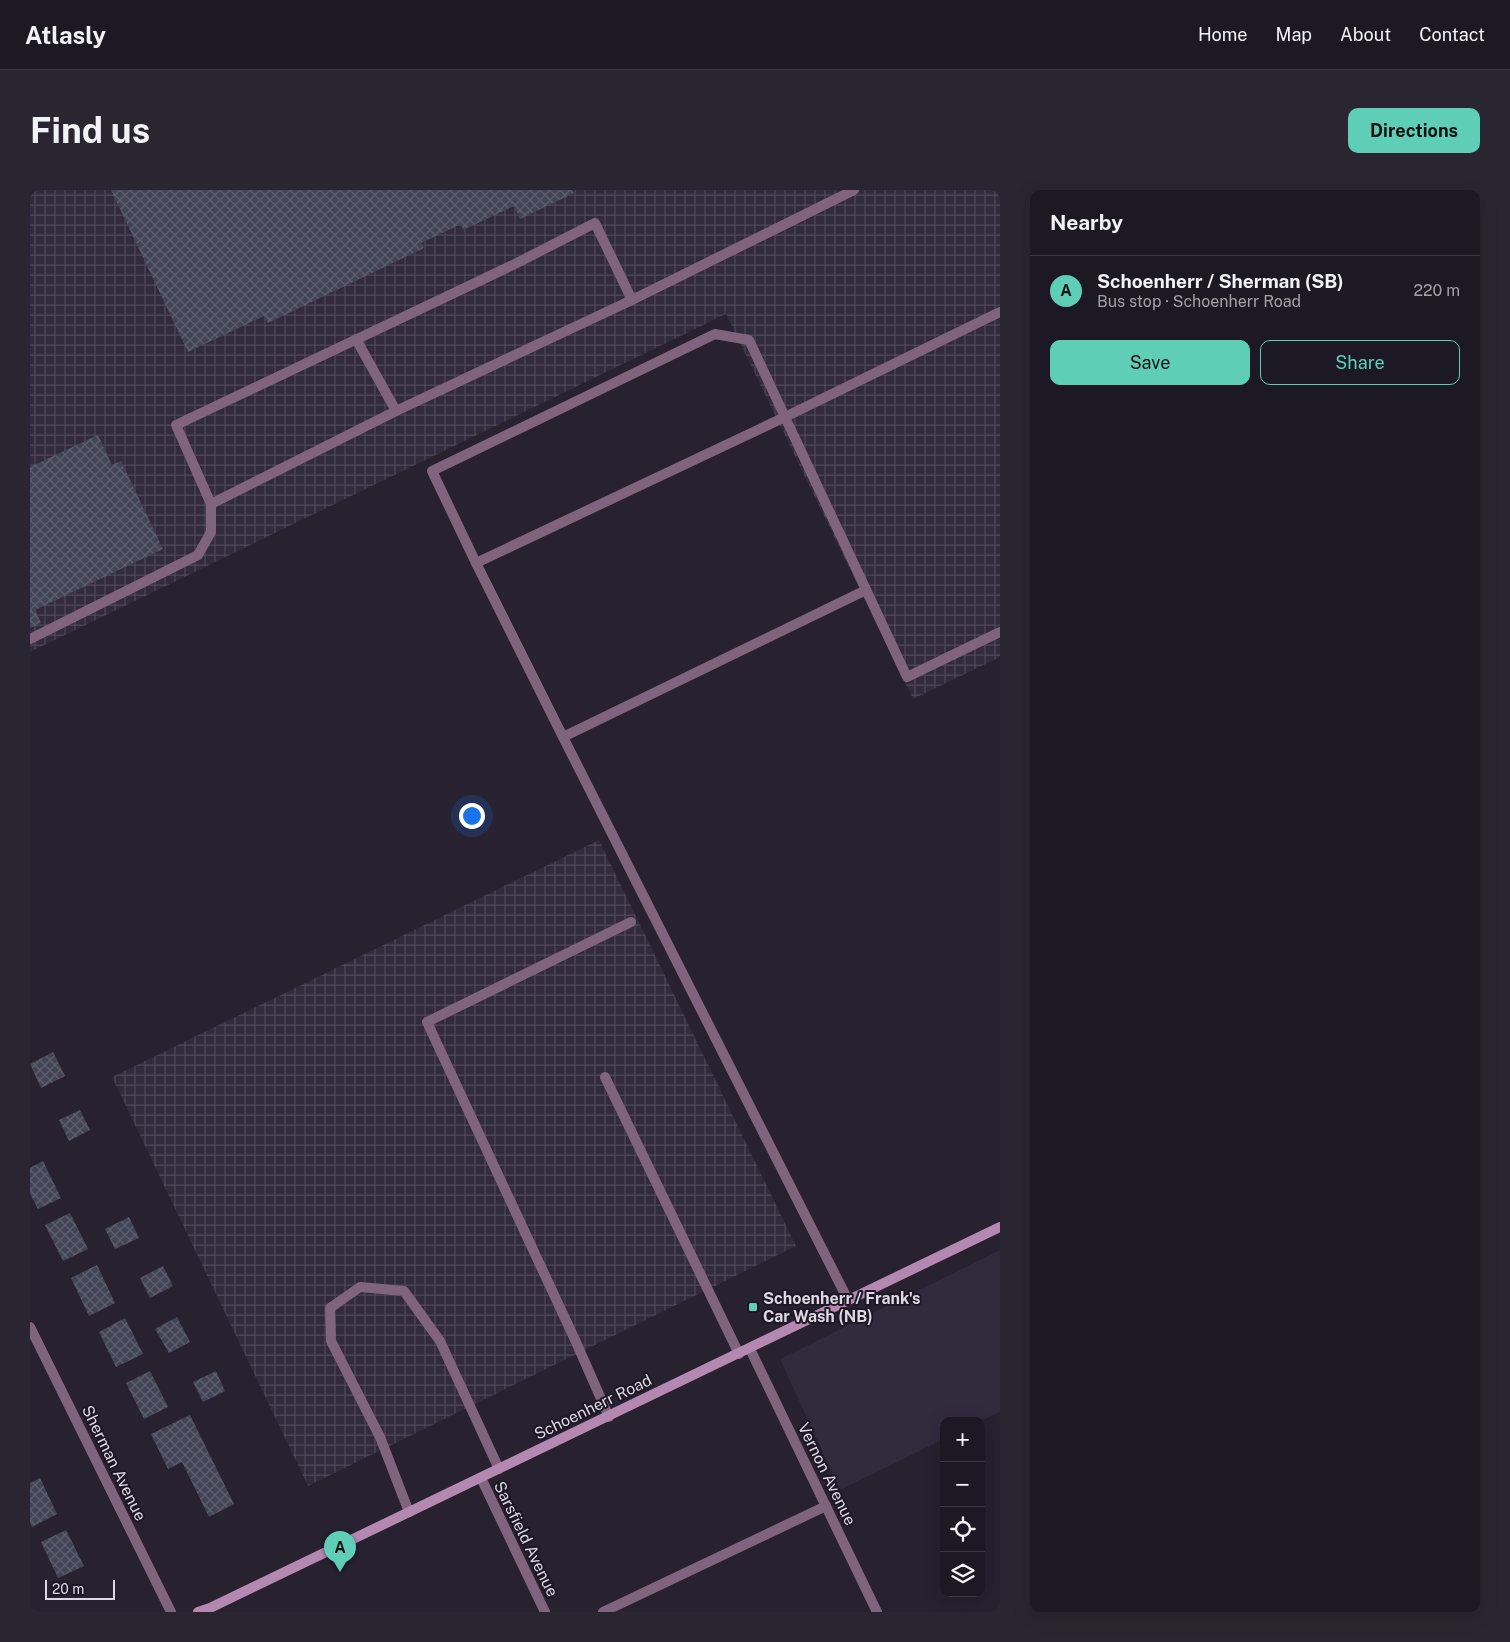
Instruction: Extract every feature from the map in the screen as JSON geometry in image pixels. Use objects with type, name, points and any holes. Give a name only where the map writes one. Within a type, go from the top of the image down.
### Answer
[{"type":"main road","name":"Schoenherr Road","points":[[198,1612],[211,1610],[409,1512],[1000,1228]]},
{"type":"street","points":[[211,504],[396,411],[632,300],[854,190]]},
{"type":"street","points":[[30,639],[198,555],[212,532],[211,504],[176,425],[515,264],[596,223],[632,300]]},
{"type":"street","points":[[476,563],[785,417],[1000,312]]},
{"type":"street","points":[[848,1300],[563,737],[432,471],[715,334],[749,340],[907,677],[1000,632]]},
{"type":"street","points":[[356,339],[396,411]]},
{"type":"street","points":[[563,737],[866,590]]},
{"type":"street","points":[[608,1417],[576,1342],[426,1022],[631,922]]},
{"type":"street","points":[[605,1078],[739,1354]]},
{"type":"street","points":[[409,1512],[380,1437],[331,1341],[330,1308],[360,1287],[404,1291],[440,1342],[499,1469]]},
{"type":"street","name":"Sherman Avenue","points":[[30,1327],[171,1612]]},
{"type":"street","name":"Vernon Avenue","points":[[750,1349],[877,1612]]},
{"type":"street","name":"Sarsfield Avenue","points":[[481,1478],[545,1612]]},
{"type":"street","points":[[603,1612],[826,1506]]},
{"type":"shaded area","points":[[30,190],[1000,190],[1000,657],[913,699],[726,314],[30,652]]},
{"type":"shaded area","points":[[599,840],[796,1246],[308,1486],[112,1077]]},
{"type":"shaded area","points":[[1000,1250],[1000,1412],[985,1419],[985,1417],[940,1417],[940,1441],[840,1490],[780,1359]]},
{"type":"building","points":[[111,190],[572,190],[574,193],[520,219],[514,206],[463,230],[461,224],[421,243],[424,248],[268,323],[264,316],[188,352]]},
{"type":"building","points":[[98,435],[112,465],[121,461],[163,549],[35,610],[41,623],[30,628],[30,467]]},
{"type":"building","points":[[53,1052],[65,1076],[41,1088],[30,1064]]},
{"type":"building","points":[[80,1110],[90,1130],[69,1141],[59,1120]]},
{"type":"building","points":[[43,1161],[61,1198],[38,1209],[30,1194],[30,1168]]},
{"type":"building","points":[[70,1213],[88,1249],[63,1261],[45,1225]]},
{"type":"building","points":[[129,1217],[139,1238],[115,1249],[105,1229]]},
{"type":"building","points":[[97,1265],[115,1303],[89,1316],[71,1278]]},
{"type":"building","points":[[163,1266],[173,1286],[150,1298],[140,1278]]},
{"type":"building","points":[[177,1317],[190,1342],[169,1353],[155,1329]]},
{"type":"building","points":[[125,1318],[143,1354],[116,1367],[99,1332]]},
{"type":"building","points":[[150,1371],[168,1407],[144,1419],[126,1383]]},
{"type":"building","points":[[216,1371],[225,1391],[203,1402],[193,1382]]},
{"type":"building","points":[[190,1415],[234,1504],[209,1517],[182,1462],[168,1469],[151,1434]]},
{"type":"building","points":[[40,1478],[57,1514],[32,1527],[30,1523],[30,1483]]},
{"type":"building","points":[[66,1530],[84,1566],[58,1578],[41,1542]]},
{"type":"place","name":"Schoenherr / Frank's Car Wash (NB)","points":[[753,1307]]},
{"type":"place","name":"Schoenherr / Sherman (SB)","points":[[340,1572]]}]
